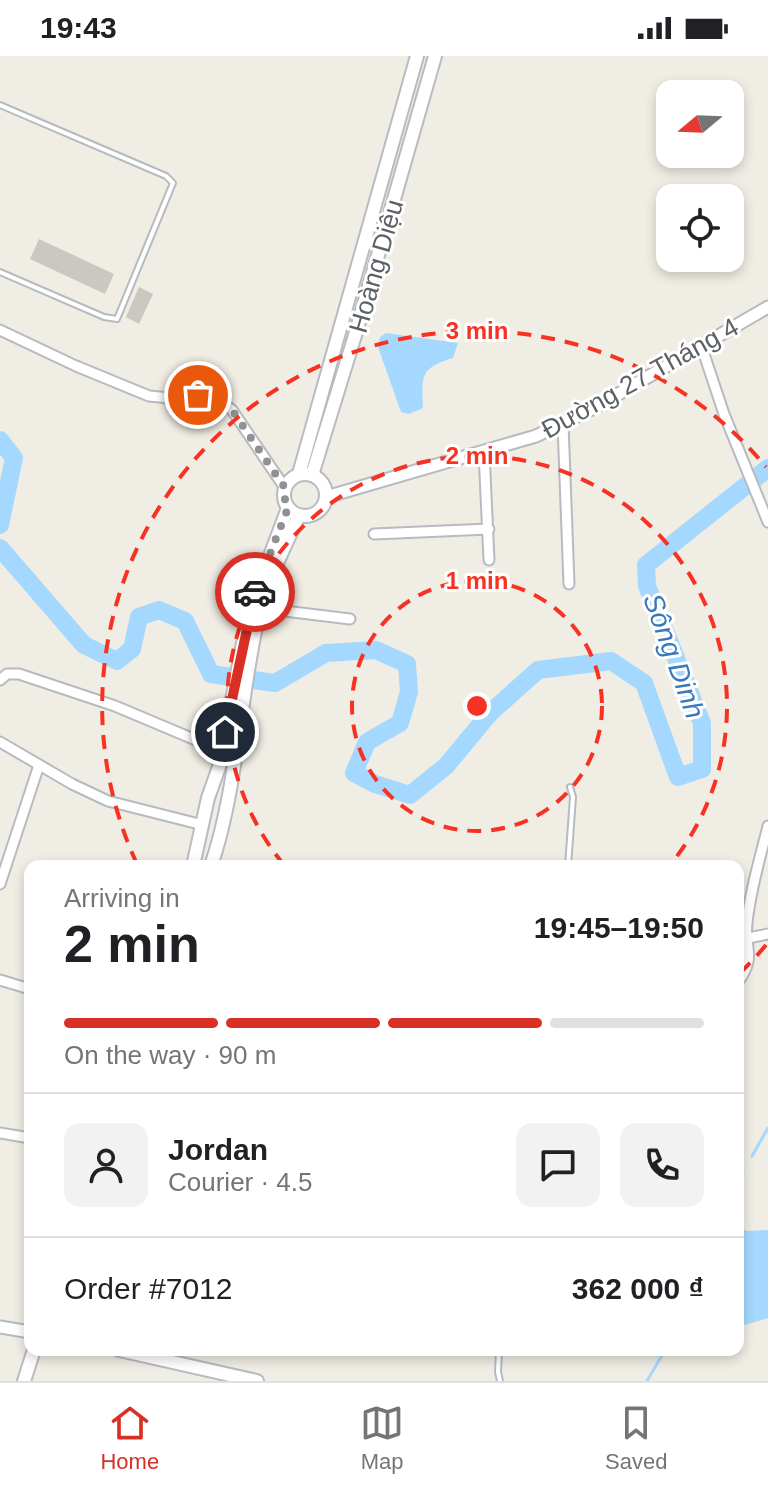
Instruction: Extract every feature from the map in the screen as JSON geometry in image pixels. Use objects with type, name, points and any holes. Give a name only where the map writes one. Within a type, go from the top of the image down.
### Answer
[{"type":"main road","name":"Hoàng Diệu","points":[[305,475],[417,56]]},
{"type":"main road","name":"Hoàng Diệu","points":[[305,475],[352,346],[435,56]]},
{"type":"main road","points":[[305,475],[323,484],[326,497],[317,512],[294,511],[285,502],[285,488],[293,477],[305,475]]},
{"type":"main road","points":[[246,650],[294,511]]},
{"type":"main road","points":[[216,860],[254,593],[294,511]]},
{"type":"main road","points":[[194,860],[222,751],[232,733]]},
{"type":"main road","points":[[24,1381],[32,1356]]},
{"type":"main road","points":[[143,1356],[232,1378],[257,1381]]},
{"type":"street","name":"Đường 27 Tháng 4","points":[[326,497],[518,442],[563,424],[768,307]]},
{"type":"street","points":[[0,330],[149,396],[215,397],[232,410],[285,488]]},
{"type":"street","points":[[701,345],[768,522]]},
{"type":"street","points":[[563,424],[569,584]]},
{"type":"street","points":[[484,452],[489,560]]},
{"type":"street","points":[[374,534],[489,529]]},
{"type":"street","points":[[260,608],[350,619]]},
{"type":"street","points":[[0,680],[10,673],[19,674],[115,706],[222,751]]},
{"type":"street","points":[[0,742],[108,801],[203,825]]},
{"type":"street","points":[[0,884],[39,765]]},
{"type":"street","points":[[744,972],[750,947],[746,925],[768,826]]},
{"type":"street","points":[[748,938],[768,934]]},
{"type":"street","points":[[0,980],[24,987]]},
{"type":"street","points":[[0,1133],[24,1137]]},
{"type":"street","points":[[0,1327],[24,1331]]},
{"type":"lane","points":[[0,105],[166,176],[173,183],[117,319],[104,317],[0,272]]},
{"type":"lane","points":[[568,860],[573,797],[570,787]]},
{"type":"lane","points":[[499,1356],[500,1381]]},
{"type":"water","points":[[386,333],[458,343],[453,358],[428,370],[423,381],[423,408],[409,414],[401,412],[378,347],[380,337]]},
{"type":"water","points":[[744,1230],[768,1230],[768,1318],[744,1325]]},
{"type":"building","points":[[39,239],[114,274],[105,294],[30,259]]},
{"type":"building","points":[[139,287],[153,294],[139,324],[126,317]]},
{"type":"waterway","name":"Sông Dinh","points":[[0,440],[14,458],[0,525]]},
{"type":"waterway","name":"Sông Dinh","points":[[0,548],[84,645],[117,661],[132,649],[139,617],[159,610],[185,621],[211,674],[275,683],[326,653],[376,650],[407,664],[409,692],[400,723],[367,742],[354,773],[375,784],[410,795],[446,766],[490,713],[538,670],[611,661],[644,683],[678,777],[702,769],[702,723],[647,586],[646,565],[768,468]]},
{"type":"waterway","points":[[752,1156],[768,1128]]},
{"type":"waterway","points":[[647,1381],[662,1356]]},
{"type":"way so far","points":[[198,395],[215,397],[232,410],[285,488],[288,508],[255,592]]},
{"type":"route","points":[[225,732],[255,592]]}]
